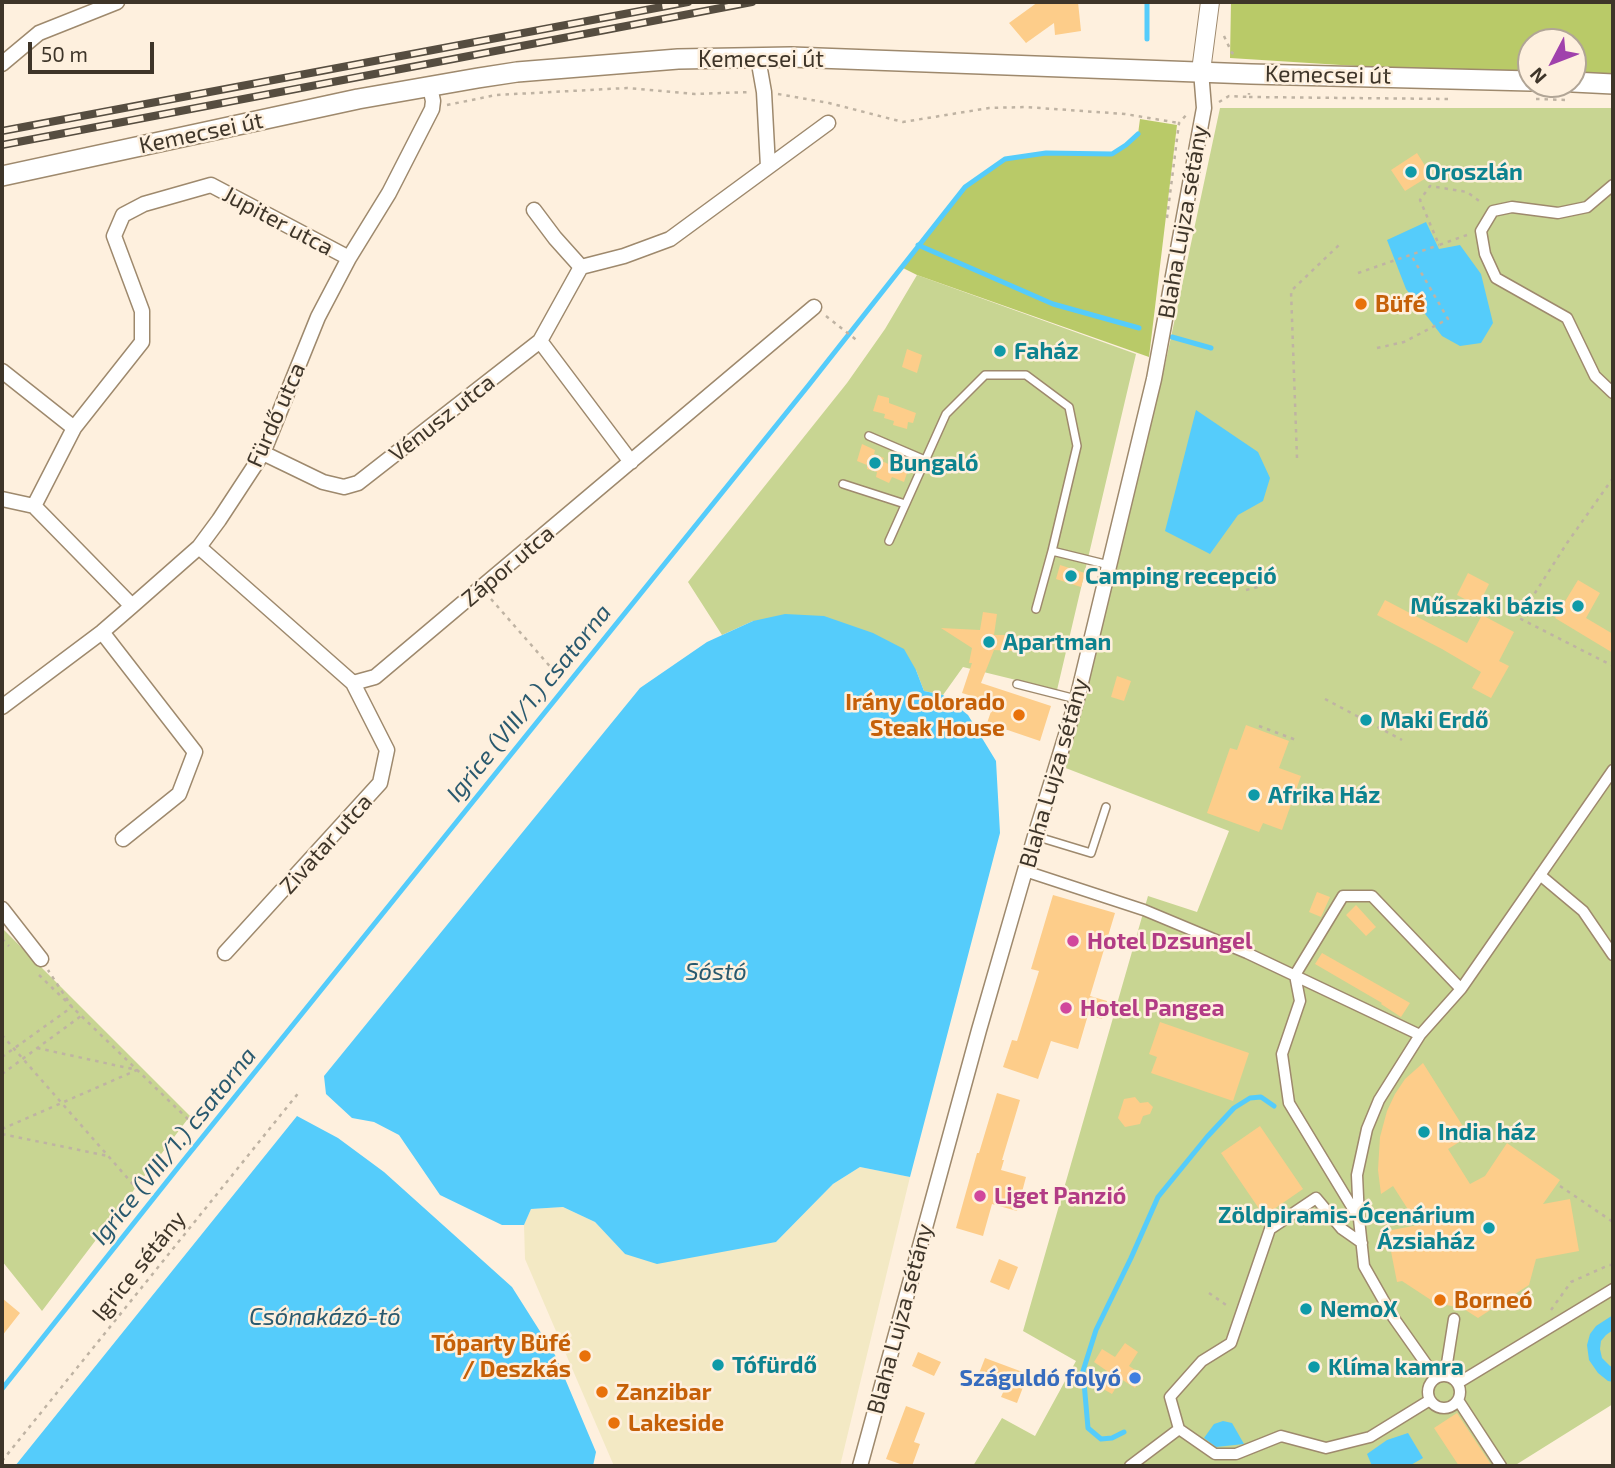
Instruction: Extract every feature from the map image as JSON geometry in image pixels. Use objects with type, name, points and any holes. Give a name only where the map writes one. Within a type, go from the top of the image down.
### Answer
[{"type":"main road","name":"Kemecsei út","points":[[2,176],[346,102],[430,87],[517,72],[678,59],[791,57],[1201,71],[1517,89]]},
{"type":"main road","points":[[1587,89],[1613,84]]},
{"type":"street","points":[[2,64],[39,33],[117,2]]},
{"type":"street","points":[[1201,71],[1210,2]]},
{"type":"street","points":[[758,58],[764,92],[768,167]]},
{"type":"street","name":"Blaha Lujza sétány","points":[[860,1466],[979,1030],[1077,699],[1159,352],[1204,108],[1201,71]]},
{"type":"street","name":"Fürdő utca","points":[[2,707],[102,632],[199,547],[263,453],[318,317],[349,258],[390,193],[432,109],[430,87]]},
{"type":"street","points":[[534,210],[581,267],[624,256],[670,239],[828,123]]},
{"type":"street","name":"Jupiter utca","points":[[34,506],[74,428],[142,342],[142,311],[114,236],[123,215],[144,204],[211,185],[349,258]]},
{"type":"street","points":[[1613,185],[1587,207],[1558,213],[1512,207],[1493,211],[1480,231],[1485,254],[1496,278],[1567,318],[1595,376],[1613,393]]},
{"type":"street","name":"Vénusz utca","points":[[263,453],[323,482],[344,487],[358,483],[540,341],[581,267]]},
{"type":"street","name":"Zápor utca","points":[[353,683],[375,677],[814,307]]},
{"type":"street","points":[[540,341],[631,462]]},
{"type":"street","points":[[2,371],[74,428]]},
{"type":"street","points":[[2,499],[34,506],[132,606]]},
{"type":"street","points":[[199,547],[353,683]]},
{"type":"street","points":[[102,632],[195,752],[179,794],[123,839]]},
{"type":"street","name":"Zivatar utca","points":[[225,953],[380,783],[387,750],[353,683]]},
{"type":"street","points":[[1441,1377],[1393,1317],[1364,1265],[1357,1175],[1367,1129],[1379,1100],[1420,1035],[1461,989],[1613,770]]},
{"type":"street","points":[[1025,871],[1144,910],[1247,953],[1420,1035]]},
{"type":"street","points":[[1540,875],[1583,911],[1613,955]]},
{"type":"street","points":[[1359,1219],[1289,1103],[1282,1054],[1300,1001],[1295,975],[1343,896],[1372,896],[1461,989]]},
{"type":"street","points":[[2,909],[36,964]]},
{"type":"street","points":[[1362,1243],[1342,1229],[1316,1198],[1270,1229],[1231,1343],[1202,1361],[1170,1397],[1179,1429],[1215,1454],[1236,1454],[1281,1436],[1326,1448],[1370,1437],[1430,1400]]},
{"type":"street","points":[[1458,1383],[1613,1289]]},
{"type":"street","points":[[1441,1377],[1454,1319]]},
{"type":"street","points":[[1441,1377],[1450,1377],[1458,1383],[1460,1391],[1455,1404],[1437,1406],[1430,1400],[1429,1385],[1441,1377]]},
{"type":"street","points":[[1458,1400],[1501,1466]]},
{"type":"street","points":[[1130,1466],[1179,1429]]},
{"type":"lane","points":[[889,541],[946,414],[985,375],[1026,375],[1069,407],[1077,446],[1036,609]]},
{"type":"lane","points":[[869,436],[925,460]]},
{"type":"lane","points":[[844,484],[905,504]]},
{"type":"lane","points":[[1052,551],[1109,565]]},
{"type":"lane","points":[[1017,684],[1077,699]]},
{"type":"lane","points":[[1035,836],[1091,853],[1106,807]]},
{"type":"path","points":[[450,105],[496,95],[627,88],[695,94],[764,92],[829,103],[903,122],[989,108],[1026,107],[1125,114],[1179,122]]},
{"type":"path","points":[[1249,97],[1451,99]]},
{"type":"path","points":[[1440,245],[1420,200],[1430,187],[1467,192],[1493,211]]},
{"type":"path","points":[[1358,273],[1480,231]]},
{"type":"path","points":[[1297,458],[1291,291],[1339,245]]},
{"type":"path","points":[[1377,348],[1404,342],[1448,319],[1411,255]]},
{"type":"path","points":[[838,326],[859,342]]},
{"type":"path","points":[[1613,478],[1519,618],[1613,666]]},
{"type":"path","points":[[1246,590],[1262,586]]},
{"type":"path","points":[[482,588],[561,679]]},
{"type":"path","points":[[1325,699],[1402,740]]},
{"type":"path","points":[[1259,726],[1296,740]]},
{"type":"path","points":[[2,939],[12,948]]},
{"type":"path","points":[[36,964],[72,1007],[194,1125]]},
{"type":"path","points":[[36,964],[72,1007]]},
{"type":"path","points":[[2,1057],[72,1007]]},
{"type":"path","points":[[2,1074],[81,1016]]},
{"type":"path","points":[[2,1035],[138,1190]]},
{"type":"path","points":[[37,1048],[136,1070]]},
{"type":"path","points":[[2,1129],[136,1070]]},
{"type":"path","name":"Igrice sétány","points":[[2,1461],[300,1091]]},
{"type":"path","points":[[2,1134],[108,1156]]},
{"type":"path","points":[[1560,1186],[1613,1222]]},
{"type":"path","points":[[1359,1219],[1380,1212],[1404,1210]]},
{"type":"path","points":[[1551,1308],[1572,1282],[1611,1265]]},
{"type":"path","points":[[1209,1293],[1241,1315]]},
{"type":"green space","points":[[1231,2],[1613,2],[1613,78],[1587,77],[1587,28],[1517,28],[1517,76],[1230,58]]},
{"type":"green space","points":[[1220,108],[1613,108],[1613,1404],[1514,1466],[973,1466],[1002,1418],[1035,1436],[1076,1361],[1023,1331],[1148,896],[1197,912],[1229,831],[1063,767],[1083,699],[1165,365]]},
{"type":"green space","points":[[1140,119],[1177,125],[1149,357],[901,267],[965,187],[1005,159],[1046,153],[1112,154],[1138,134]]},
{"type":"green space","points":[[917,275],[1136,354],[1057,690],[963,667],[943,695],[924,691],[916,670],[753,621],[722,635],[688,582],[847,383],[885,329]]},
{"type":"green space","points":[[2,928],[190,1116],[42,1311],[2,1261]]},
{"type":"sand","name":"Tófürdő","points":[[860,1167],[910,1177],[840,1466],[614,1466],[525,1259],[524,1225],[531,1209],[563,1207],[595,1222],[625,1254],[776,1242],[833,1184]]},
{"type":"water","points":[[1426,222],[1439,249],[1460,245],[1481,274],[1493,323],[1481,343],[1460,346],[1442,336],[1406,289],[1387,240]]},
{"type":"water","points":[[1196,410],[1258,452],[1270,478],[1263,501],[1238,515],[1210,554],[1165,531]]},
{"type":"water","name":"Sóstó","points":[[785,614],[824,616],[873,633],[904,649],[924,691],[943,695],[968,715],[996,761],[1000,833],[910,1177],[860,1167],[833,1184],[776,1242],[657,1264],[625,1254],[595,1222],[563,1207],[531,1209],[524,1225],[502,1225],[440,1195],[399,1135],[374,1122],[352,1118],[326,1094],[324,1076],[640,688],[707,642],[753,621]]},
{"type":"water","name":"Csónakázó-tó","points":[[297,1116],[338,1138],[384,1172],[512,1287],[555,1355],[596,1452],[593,1466],[15,1466]]},
{"type":"water","points":[[1613,1315],[1613,1330],[1601,1341],[1600,1349],[1602,1358],[1613,1367],[1613,1382],[1598,1373],[1589,1360],[1587,1345],[1596,1326]]},
{"type":"water","points":[[1223,1421],[1232,1423],[1244,1444],[1216,1447],[1204,1438],[1214,1424]]},
{"type":"water","points":[[1408,1433],[1423,1458],[1409,1466],[1372,1466],[1367,1454],[1387,1440]]},
{"type":"building","points":[[1038,2],[1078,2],[1081,31],[1055,35],[1054,23],[1026,43],[1009,23]]},
{"type":"building","name":"Oroszlán","points":[[1417,153],[1431,175],[1405,191],[1391,170]]},
{"type":"building","points":[[907,349],[922,355],[917,373],[902,367]]},
{"type":"building","name":"Bungaló","points":[[878,395],[889,398],[889,403],[916,413],[913,423],[908,422],[907,429],[893,425],[894,421],[884,418],[885,414],[873,411]]},
{"type":"building","name":"Bungaló","points":[[862,444],[875,450],[874,454],[884,458],[882,461],[907,473],[904,482],[892,477],[889,483],[876,477],[877,472],[867,469],[867,465],[857,461]]},
{"type":"building","name":"Camping recepció","points":[[1060,565],[1085,573],[1081,587],[1056,579]]},
{"type":"building","points":[[1468,573],[1489,584],[1478,606],[1457,595]]},
{"type":"building","name":"Műszaki bázis","points":[[1578,580],[1600,593],[1586,618],[1613,634],[1613,653],[1555,618]]},
{"type":"building","points":[[1385,600],[1467,643],[1482,615],[1514,632],[1499,661],[1509,666],[1491,698],[1472,688],[1481,672],[1377,615]]},
{"type":"building","points":[[983,612],[997,614],[994,635],[1015,635],[1014,651],[994,650],[981,683],[1051,706],[1040,741],[987,723],[994,703],[962,693],[972,663],[969,663],[972,648],[941,628],[980,630]]},
{"type":"building","points":[[1117,676],[1131,681],[1124,701],[1111,697]]},
{"type":"building","name":"Afrika Ház","points":[[1246,725],[1289,741],[1279,768],[1301,776],[1282,830],[1263,823],[1259,832],[1207,813],[1230,748],[1237,750]]},
{"type":"building","points":[[1317,892],[1330,897],[1321,917],[1309,912]]},
{"type":"building","points":[[1053,895],[1115,913],[1090,996],[1107,1001],[1102,1019],[1088,1015],[1078,1049],[1051,1041],[1038,1079],[1003,1067],[1012,1040],[1017,1041],[1039,971],[1031,969]]},
{"type":"building","points":[[1356,905],[1376,927],[1366,936],[1346,915]]},
{"type":"building","points":[[1322,953],[1410,1003],[1401,1017],[1315,964]]},
{"type":"building","points":[[1160,1022],[1249,1053],[1233,1101],[1151,1073],[1157,1057],[1149,1054]]},
{"type":"building","name":"Zöldpiramis-Ócenárium Ázsiaház","points":[[1423,1063],[1469,1136],[1448,1149],[1470,1184],[1485,1176],[1507,1143],[1560,1180],[1543,1204],[1570,1199],[1579,1251],[1536,1259],[1529,1285],[1478,1318],[1464,1309],[1434,1302],[1402,1281],[1397,1282],[1387,1231],[1418,1225],[1393,1186],[1381,1194],[1378,1170],[1380,1137],[1395,1094],[1405,1079]]},
{"type":"building","name":"Liget Panzió","points":[[997,1093],[1020,1100],[1001,1170],[1026,1177],[1017,1211],[992,1204],[983,1236],[956,1228]]},
{"type":"building","points":[[1135,1097],[1140,1103],[1148,1102],[1153,1107],[1150,1114],[1143,1116],[1140,1124],[1125,1127],[1118,1118],[1124,1099]]},
{"type":"building","points":[[1260,1126],[1303,1189],[1264,1216],[1221,1153]]},
{"type":"building","points":[[999,1259],[1018,1267],[1009,1290],[990,1282]]},
{"type":"building","points":[[2,1298],[20,1313],[2,1336]]},
{"type":"building","points":[[1125,1343],[1138,1352],[1129,1366],[1143,1375],[1135,1388],[1121,1379],[1112,1394],[1098,1386],[1107,1371],[1094,1362],[1102,1349],[1115,1357]]},
{"type":"building","points":[[918,1352],[941,1362],[934,1376],[912,1366]]},
{"type":"building","points":[[985,1358],[1028,1374],[1017,1403],[1001,1397],[1006,1386],[978,1376]]},
{"type":"building","points":[[906,1406],[925,1413],[914,1442],[920,1444],[912,1466],[886,1459]]},
{"type":"building","points":[[1457,1413],[1492,1466],[1459,1466],[1434,1428]]},
{"type":"waterway","name":"Igrice (VIII/1.) csatorna","points":[[1147,2],[1147,39]]},
{"type":"waterway","name":"Igrice (VIII/1.) csatorna","points":[[2,1389],[965,187],[1005,159],[1046,153],[1112,154],[1138,134]]},
{"type":"waterway","points":[[918,245],[1053,304],[1139,328]]},
{"type":"waterway","points":[[1172,337],[1211,348]]},
{"type":"waterway","points":[[1124,1432],[1112,1438],[1101,1439],[1088,1428],[1083,1371],[1096,1330],[1158,1197],[1234,1108],[1250,1098],[1261,1097],[1274,1106]]},
{"type":"railway","points":[[2,131],[688,2]]},
{"type":"railway","points":[[2,145],[752,2]]},
{"type":"place","name":"Oroszlán","points":[[1411,172]]},
{"type":"place","name":"Büfé","points":[[1361,304]]},
{"type":"place","name":"Faház","points":[[1000,351]]},
{"type":"place","name":"Bungaló","points":[[875,463]]},
{"type":"place","name":"Camping recepció","points":[[1071,576]]},
{"type":"place","name":"Műszaki bázis","points":[[1578,606]]},
{"type":"place","name":"Apartman","points":[[989,642]]},
{"type":"place","name":"Irány Colorado Steak House","points":[[1019,715]]},
{"type":"place","name":"Maki Erdő","points":[[1366,720]]},
{"type":"place","name":"Afrika Ház","points":[[1254,795]]},
{"type":"place","name":"Hotel Dzsungel","points":[[1073,941]]},
{"type":"place","name":"Hotel Pangea","points":[[1066,1008]]},
{"type":"place","name":"India ház","points":[[1424,1132]]},
{"type":"place","name":"Liget Panzió","points":[[980,1196]]},
{"type":"place","name":"Zöldpiramis-Ócenárium Ázsiaház","points":[[1489,1228]]},
{"type":"place","name":"Borneó","points":[[1440,1300]]},
{"type":"place","name":"NemoX","points":[[1306,1309]]},
{"type":"place","name":"Tóparty Büfé / Deszkás","points":[[585,1356]]},
{"type":"place","name":"Tófürdő","points":[[718,1365]]},
{"type":"place","name":"Klíma kamra","points":[[1314,1367]]},
{"type":"place","name":"Száguldó folyó","points":[[1135,1378]]},
{"type":"place","name":"Zanzibar","points":[[602,1392]]},
{"type":"place","name":"Lakeside","points":[[614,1423]]}]
